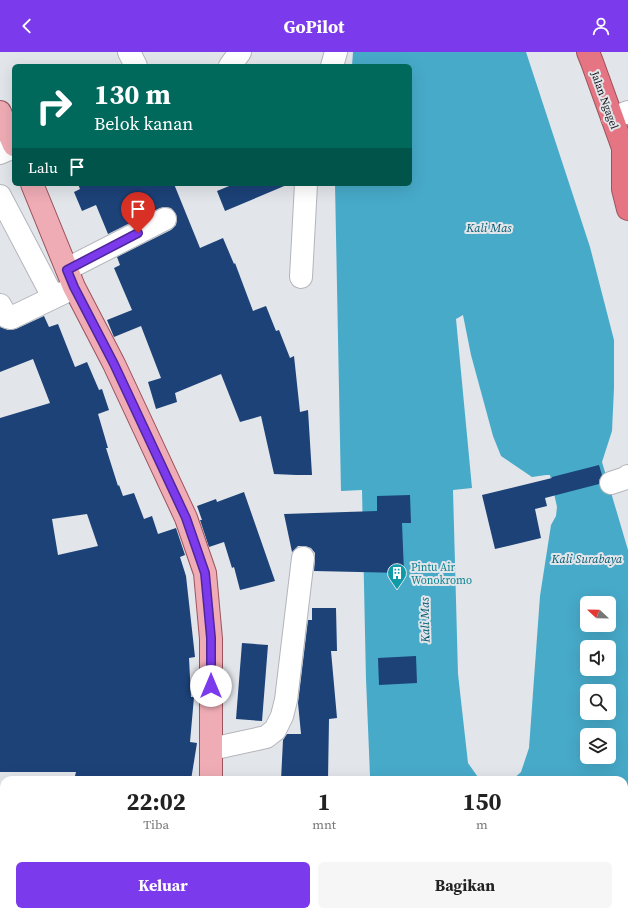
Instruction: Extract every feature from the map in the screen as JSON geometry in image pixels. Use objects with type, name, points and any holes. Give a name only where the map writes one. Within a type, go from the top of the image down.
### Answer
[{"type":"highway","name":"Jalan Ngagel","points":[[588,52],[620,115],[625,150],[623,189],[626,206],[628,209]]},
{"type":"main road","points":[[0,112],[12,141]]},
{"type":"main road","points":[[33,186],[71,278],[114,364],[186,518],[205,573],[211,638],[211,776]]},
{"type":"street","points":[[130,52],[135,64]]},
{"type":"street","points":[[231,64],[240,52]]},
{"type":"street","points":[[333,64],[336,52]]},
{"type":"street","points":[[0,153],[12,147]]},
{"type":"street","points":[[301,277],[306,186]]},
{"type":"street","points":[[0,196],[53,297]]},
{"type":"street","points":[[0,305],[7,317],[10,318],[53,297],[71,278],[165,219]]},
{"type":"street","points":[[211,749],[266,737],[275,730],[282,716],[286,700],[303,558]]},
{"type":"water","name":"Kali Mas","points":[[353,52],[526,52],[590,247],[614,340],[612,431],[602,462],[628,550],[628,776],[516,776],[521,772],[529,748],[540,596],[551,525],[556,516],[557,507],[550,475],[532,477],[501,456],[493,436],[471,355],[463,315],[456,319],[472,488],[453,490],[458,674],[468,763],[477,776],[370,776],[366,679],[362,490],[341,491],[335,186],[412,186],[412,64],[352,64]]},
{"type":"building","points":[[79,186],[175,186],[200,248],[223,238],[234,264],[235,263],[253,311],[266,306],[276,331],[279,330],[290,358],[294,356],[300,412],[308,410],[312,475],[274,474],[261,416],[240,422],[221,374],[175,393],[177,402],[156,409],[148,382],[161,378],[141,326],[114,337],[107,320],[132,310],[114,268],[120,265],[117,257],[171,230],[176,225],[176,214],[171,208],[160,208],[108,234],[96,205],[82,211],[74,192],[80,189]]},
{"type":"building","points":[[229,186],[284,186],[225,211],[217,191]]},
{"type":"building","points":[[44,316],[49,327],[58,324],[75,367],[87,362],[99,390],[102,389],[109,410],[98,414],[108,448],[106,448],[118,486],[119,485],[123,496],[134,493],[144,519],[152,516],[158,534],[176,528],[185,555],[180,557],[186,576],[195,657],[189,658],[191,697],[194,697],[190,742],[197,743],[192,776],[75,776],[76,772],[0,772],[0,418],[50,403],[33,359],[0,372],[0,327],[8,330],[16,329]],"holes":[[[87,514],[98,546],[58,555],[52,519]]]},
{"type":"building","points":[[599,465],[602,475],[599,480],[599,484],[545,498],[547,506],[535,509],[541,538],[495,549],[482,495]]},
{"type":"building","points":[[244,492],[275,581],[240,590],[234,567],[232,568],[224,542],[209,547],[197,506],[216,499],[217,502]]},
{"type":"building","points":[[410,495],[411,523],[402,523],[404,573],[314,571],[315,553],[311,548],[298,546],[292,552],[284,514],[377,511],[377,496]]},
{"type":"building","points":[[312,608],[336,608],[337,651],[331,651],[337,718],[329,719],[328,776],[281,776],[283,740],[287,734],[301,734],[298,703],[308,620],[312,620]]},
{"type":"building","points":[[242,643],[268,645],[262,721],[236,719]]},
{"type":"building","points":[[416,656],[417,683],[379,685],[378,658]]},
{"type":"place","name":"Pintu Air Wonokromo","points":[[397,590]]},
{"type":"route","points":[[138,233],[67,270],[74,287],[114,364],[186,518],[205,573],[211,638],[211,686]]},
{"type":"water label","name":"Kali Surabaya","points":[[587,559]]}]
